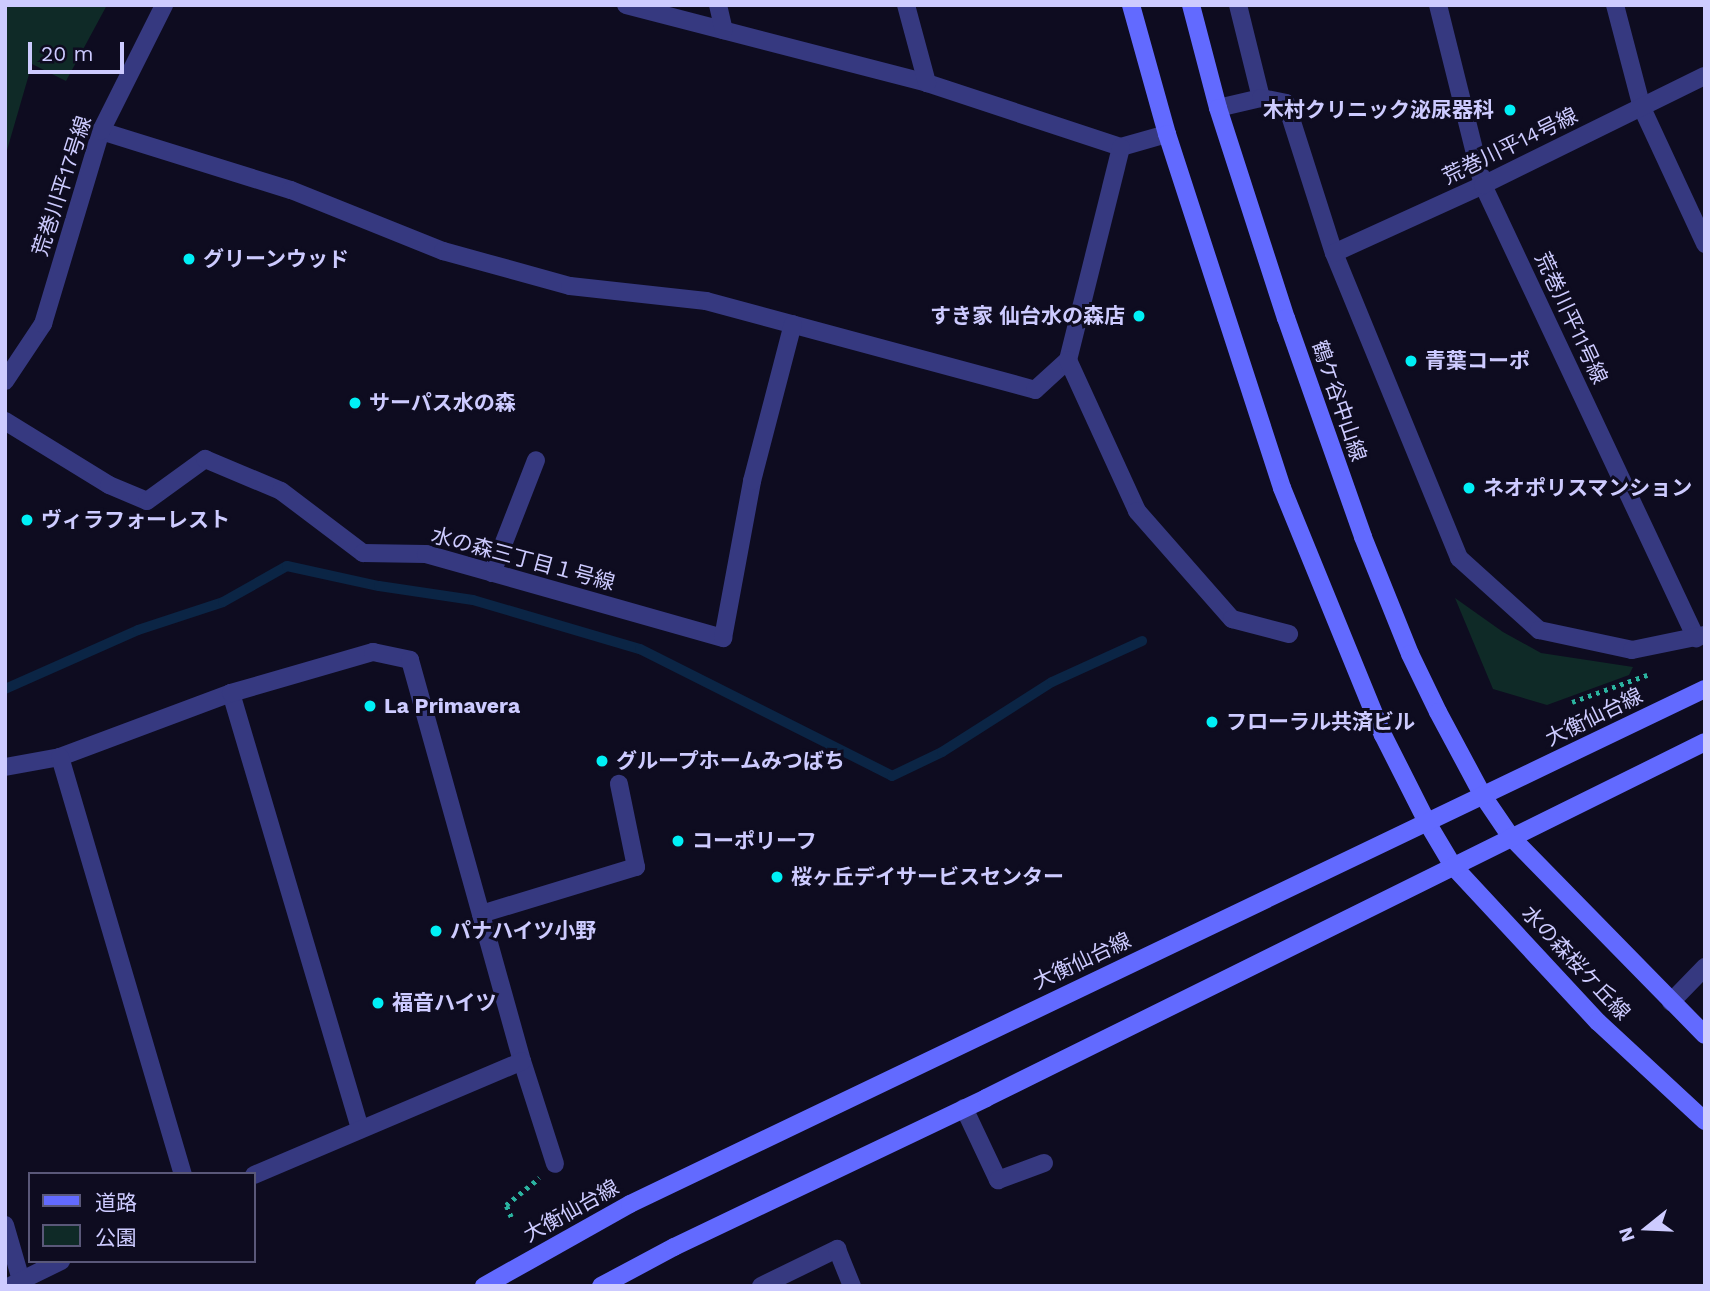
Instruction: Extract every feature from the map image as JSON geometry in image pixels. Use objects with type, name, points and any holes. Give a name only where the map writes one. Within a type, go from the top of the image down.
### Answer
[{"type":"main road","name":"水の森桜ケ丘線","points":[[1131,5],[1167,134],[1282,488],[1378,723],[1428,824],[1453,866],[1598,1022],[1705,1121]]},
{"type":"main road","name":"鶴ケ谷中山線","points":[[1191,5],[1218,108],[1286,318],[1363,537],[1410,654],[1483,796]]},
{"type":"main road","name":"大衡仙台線","points":[[484,1286],[630,1204],[1705,690]]},
{"type":"main road","points":[[601,1286],[674,1247],[964,1108],[1705,742]]},
{"type":"main road","name":"水の森桜ケ丘線","points":[[1483,796],[1511,837],[1705,1035]]},
{"type":"street","name":"荒巻川平17号線","points":[[5,381],[43,324],[101,131],[164,5]]},
{"type":"street","points":[[626,5],[927,83],[1121,147],[1167,134]]},
{"type":"street","points":[[718,5],[724,30]]},
{"type":"street","points":[[906,5],[927,83]]},
{"type":"street","points":[[1238,5],[1261,98]]},
{"type":"street","name":"荒巻川平11号線","points":[[1438,5],[1483,185],[1700,636]]},
{"type":"street","points":[[1615,5],[1642,108],[1705,244]]},
{"type":"street","name":"荒巻川平14号線","points":[[1334,253],[1483,185],[1705,76]]},
{"type":"street","points":[[1218,108],[1261,98],[1286,103],[1334,253],[1460,558],[1539,630],[1632,650],[1700,636]]},
{"type":"street","points":[[101,131],[291,190],[443,251],[570,286],[706,301],[1035,390],[1068,360],[1121,147]]},
{"type":"street","name":"水の森三丁目１号線","points":[[5,421],[109,485],[148,501],[205,459],[281,491],[363,553],[426,554],[723,638],[752,481],[793,324]]},
{"type":"street","points":[[1068,360],[1137,511],[1231,619],[1289,634]]},
{"type":"street","points":[[492,573],[536,460]]},
{"type":"street","points":[[5,767],[60,757],[231,693],[373,652],[410,660],[522,1061],[555,1164]]},
{"type":"street","points":[[231,693],[360,1129]]},
{"type":"street","points":[[60,757],[182,1172]]},
{"type":"street","points":[[481,914],[636,867],[619,784]]},
{"type":"street","points":[[1671,1002],[1705,967]]},
{"type":"street","points":[[256,1174],[522,1061]]},
{"type":"street","points":[[964,1108],[998,1180],[1044,1163]]},
{"type":"street","points":[[5,1225],[16,1283],[57,1263]]},
{"type":"street","points":[[761,1286],[837,1249],[852,1286]]},
{"type":"path","points":[[1572,702],[1659,670]]},
{"type":"path","points":[[512,1217],[506,1205],[555,1164]]},
{"type":"green space","points":[[5,5],[107,5],[66,81],[32,64],[5,157]]},
{"type":"green space","points":[[1455,598],[1503,632],[1541,653],[1633,667],[1629,675],[1547,705],[1493,689]]},
{"type":"waterway","points":[[5,689],[138,630],[223,602],[287,566],[379,586],[473,600],[640,649],[892,776],[942,752],[1052,682],[1142,641]]},
{"type":"place","name":"木村クリニック泌尿器科","points":[[1510,110]]},
{"type":"place","name":"グリーンウッド","points":[[189,259]]},
{"type":"place","name":"すき家 仙台水の森店","points":[[1139,316]]},
{"type":"place","name":"青葉コーポ","points":[[1411,361]]},
{"type":"place","name":"サーパス水の森","points":[[355,403]]},
{"type":"place","name":"ネオポリスマンション","points":[[1469,488]]},
{"type":"place","name":"ヴィラフォーレスト","points":[[27,520]]},
{"type":"place","name":"La Primavera","points":[[370,706]]},
{"type":"place","name":"フローラル共済ビル","points":[[1212,722]]},
{"type":"place","name":"グループホームみつばち","points":[[602,761]]},
{"type":"place","name":"コーポリーフ","points":[[678,841]]},
{"type":"place","name":"桜ヶ丘デイサービスセンター","points":[[777,877]]},
{"type":"place","name":"パナハイツ小野","points":[[436,931]]},
{"type":"place","name":"福音ハイツ","points":[[378,1003]]}]
